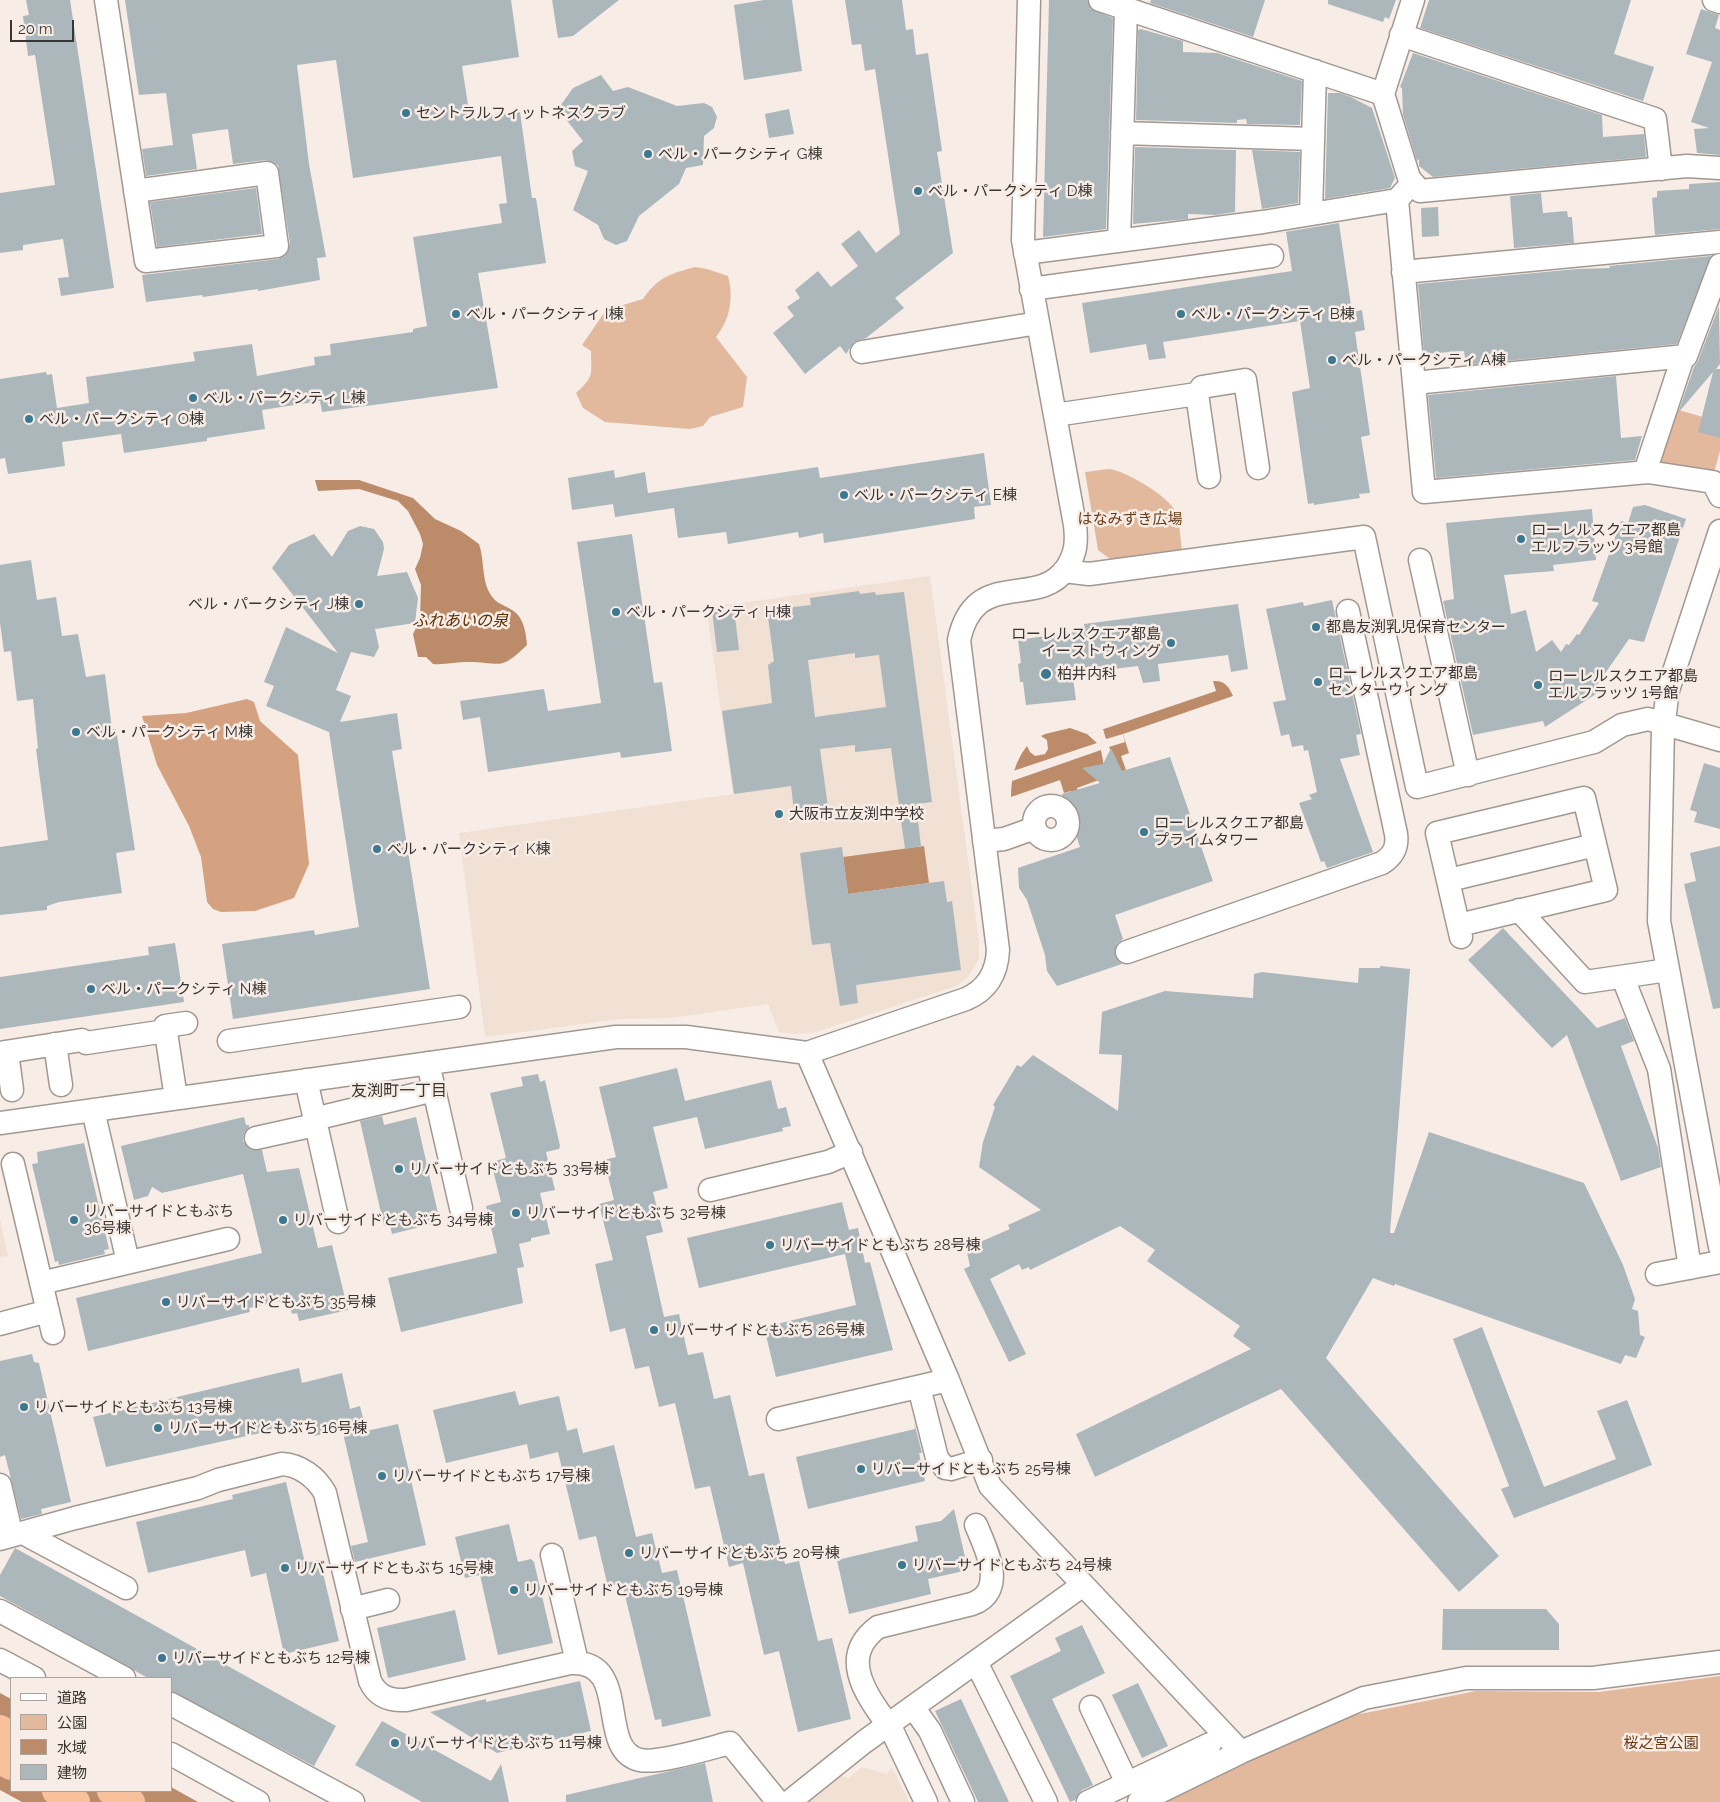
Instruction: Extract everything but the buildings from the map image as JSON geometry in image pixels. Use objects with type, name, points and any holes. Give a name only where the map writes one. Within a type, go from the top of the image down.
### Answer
[{"type":"highway","points":[[58,1792],[76,1802]]},
{"type":"highway","points":[[113,1792],[131,1802]]},
{"type":"street","points":[[106,0],[135,191],[146,261],[277,246],[266,173],[135,191]]},
{"type":"street","points":[[0,1123],[635,1035],[686,1037],[808,1053],[966,999],[985,986],[996,966],[998,950],[959,652],[961,629],[971,612],[987,599],[995,595],[1044,586],[1057,580],[1074,554],[1076,536],[1025,253],[1023,230],[1029,0]]},
{"type":"street","points":[[1100,0],[1383,94]]},
{"type":"street","points":[[1413,0],[1383,94],[1412,183],[1424,193],[1687,166],[1720,168]]},
{"type":"street","points":[[1714,0],[1720,2]]},
{"type":"street","points":[[1119,241],[1126,9]]},
{"type":"street","points":[[1401,35],[1654,119],[1661,169]]},
{"type":"street","points":[[1311,214],[1315,71]]},
{"type":"street","points":[[1122,133],[1313,139]]},
{"type":"street","points":[[1025,253],[1311,214],[1397,200],[1412,183]]},
{"type":"street","points":[[1397,200],[1424,492],[1646,472],[1713,482],[1720,496]]},
{"type":"street","points":[[1403,272],[1720,242]]},
{"type":"street","points":[[1032,289],[1272,256]]},
{"type":"street","points":[[1646,472],[1683,357],[1686,356],[1720,265]]},
{"type":"street","points":[[861,353],[1038,323]]},
{"type":"street","points":[[1414,383],[1683,357]]},
{"type":"street","points":[[1209,477],[1197,394],[1202,386],[1245,380],[1258,468]]},
{"type":"street","points":[[1055,415],[1197,394]]},
{"type":"street","points":[[1720,531],[1668,690],[1664,723],[1659,921],[1720,1247]]},
{"type":"street","points":[[1064,571],[1088,574],[1364,537],[1418,787],[1594,742],[1622,725],[1648,719],[1720,740]]},
{"type":"street","points":[[1420,560],[1468,775]]},
{"type":"street","points":[[1127,952],[1382,863],[1393,854],[1396,848],[1396,834],[1349,619],[1382,619]]},
{"type":"street","points":[[1584,798],[1606,890],[1519,910],[1460,931],[1449,880],[1437,833],[1584,798]]},
{"type":"street","points":[[984,840],[1004,839],[1035,828]]},
{"type":"street","points":[[1449,880],[1595,845]]},
{"type":"street","points":[[1519,910],[1586,982],[1668,970]]},
{"type":"street","points":[[1623,978],[1659,1069],[1690,1268]]},
{"type":"street","points":[[229,1041],[459,1007]]},
{"type":"street","points":[[12,1090],[3,1052],[82,1040],[86,1043],[176,1027],[176,1098]]},
{"type":"street","points":[[55,1044],[61,1085]]},
{"type":"street","points":[[808,1053],[948,1380],[990,1486],[1241,1752]]},
{"type":"street","points":[[428,1063],[461,1208]]},
{"type":"street","points":[[306,1080],[338,1222]]},
{"type":"street","points":[[256,1138],[434,1090]]},
{"type":"street","points":[[93,1110],[128,1262]]},
{"type":"street","points":[[710,1190],[828,1162],[851,1152]]},
{"type":"street","points":[[13,1164],[53,1333]]},
{"type":"street","points":[[41,1283],[228,1239]]},
{"type":"street","points":[[1657,1274],[1720,1262]]},
{"type":"street","points":[[0,1324],[48,1311]]},
{"type":"street","points":[[778,1419],[948,1380]]},
{"type":"street","points":[[920,1387],[936,1458],[942,1465],[951,1469],[981,1460]]},
{"type":"street","points":[[10,1537],[75,1518],[198,1488],[218,1480],[282,1464],[292,1465],[313,1478],[324,1494],[370,1681],[376,1691],[391,1700],[406,1700],[577,1662],[593,1667],[604,1678],[619,1737],[631,1756],[646,1761],[730,1743],[778,1802]]},
{"type":"street","points":[[0,1485],[10,1528],[10,1537]]},
{"type":"street","points":[[926,1802],[889,1724],[866,1694],[857,1662],[861,1646],[870,1633],[878,1627],[972,1604],[984,1596],[993,1576],[987,1553],[976,1525]]},
{"type":"street","points":[[10,1537],[126,1588]]},
{"type":"street","points":[[552,1554],[577,1662]]},
{"type":"street","points":[[789,1802],[889,1724],[1084,1585]]},
{"type":"street","points":[[352,1609],[388,1600]]},
{"type":"street","points":[[0,1611],[122,1677]]},
{"type":"street","points":[[0,1660],[32,1677]]},
{"type":"street","points":[[976,1662],[1046,1802]]},
{"type":"street","points":[[1088,1802],[1133,1793],[1241,1752],[1364,1698],[1466,1678],[1593,1678],[1720,1662]]},
{"type":"street","points":[[172,1705],[353,1802]]},
{"type":"street","points":[[913,1707],[930,1731],[963,1802]]},
{"type":"street","points":[[1091,1707],[1133,1793]]},
{"type":"street","points":[[1133,1793],[1210,1744]]},
{"type":"street","points":[[172,1755],[258,1802]]},
{"type":"shaded area","name":"大阪市立友渕中学校","points":[[930,576],[979,942],[979,959],[967,978],[956,986],[816,1032],[795,1034],[779,1032],[768,1004],[672,1018],[620,1019],[485,1037],[459,833],[733,794],[706,606],[734,604]]},
{"type":"shaded area","points":[[247,699],[254,702],[260,721],[298,755],[309,864],[294,898],[255,911],[221,912],[213,909],[207,902],[201,857],[189,826],[157,765],[142,716],[186,713]]},
{"type":"shaded area","points":[[0,1219],[8,1256],[0,1257]]},
{"type":"shaded area","points":[[862,1767],[887,1774],[892,1767],[909,1802],[807,1802],[841,1776],[849,1778]]},
{"type":"green space","points":[[695,267],[728,276],[731,292],[730,308],[725,323],[716,337],[747,377],[743,407],[710,417],[703,426],[690,429],[605,422],[583,408],[576,393],[591,374],[591,351],[582,345],[606,310],[643,299],[665,277]]},
{"type":"green space","points":[[1672,408],[1720,422],[1720,451],[1713,476],[1659,465],[1657,460]]},
{"type":"green space","name":"はなみずき広場","points":[[1109,469],[1134,478],[1154,490],[1170,503],[1178,518],[1182,550],[1110,559],[1098,550],[1085,472]]},
{"type":"green space","name":"桜之宮公園","points":[[1720,1676],[1720,1802],[1153,1802],[1350,1716],[1476,1691],[1599,1692]]},
{"type":"water","name":"ふれあいの泉","points":[[315,480],[359,480],[413,498],[435,519],[461,531],[479,544],[488,590],[496,601],[516,613],[522,621],[527,645],[511,659],[500,664],[468,662],[433,664],[426,657],[418,657],[413,634],[420,620],[421,585],[415,569],[423,544],[408,511],[398,501],[359,489],[318,491]]},
{"type":"water","points":[[1213,681],[1226,685],[1233,696],[1123,734],[1129,753],[1121,756],[1126,770],[1077,788],[1078,795],[1073,797],[1071,791],[1064,793],[1060,780],[1011,797],[1014,770],[1027,746],[1035,756],[1045,754],[1048,749],[1047,740],[1041,736],[1070,728],[1087,734],[1098,731],[1216,691]]},
{"type":"water","points":[[924,846],[929,883],[848,894],[843,857]]},
{"type":"water","points":[[0,1693],[10,1698],[10,1792],[172,1792],[172,1788],[198,1802],[22,1802],[0,1790]]},
{"type":"pier","points":[[1103,729],[1106,739],[1123,734],[1125,742],[1109,747],[1112,754],[1104,766],[1101,750],[1012,781],[1013,771],[1097,743],[1087,734]]},
{"type":"place","name":"セントラルフィットネスクラブ","points":[[406,113]]},
{"type":"place","name":"ベル・パークシティ G棟","points":[[648,154]]},
{"type":"place","name":"ベル・パークシティ D棟","points":[[918,191]]},
{"type":"place","name":"ベル・パークシティ I棟","points":[[456,314]]},
{"type":"place","name":"ベル・パークシティ B棟","points":[[1181,314]]},
{"type":"place","name":"ベル・パークシティ A棟","points":[[1332,360]]},
{"type":"place","name":"ベル・パークシティ L棟","points":[[193,398]]},
{"type":"place","name":"ベル・パークシティ O棟","points":[[29,419]]},
{"type":"place","name":"ベル・パークシティ E棟","points":[[844,495]]},
{"type":"place","name":"ローレルスクエア都島 エルフラッツ 3号館","points":[[1521,539]]},
{"type":"place","name":"ベル・パークシティ J棟","points":[[359,604]]},
{"type":"place","name":"ベル・パークシティ H棟","points":[[616,612]]},
{"type":"place","name":"都島友渕乳児保育センター","points":[[1316,627]]},
{"type":"place","name":"ローレルスクエア都島 イーストウィング","points":[[1171,643]]},
{"type":"place","name":"柏井内科","points":[[1046,674]]},
{"type":"place","name":"ローレルスクエア都島 センターウィング","points":[[1318,682]]},
{"type":"place","name":"ローレルスクエア都島 エルフラッツ 1号館","points":[[1538,685]]},
{"type":"place","name":"ベル・パークシティ M棟","points":[[76,732]]},
{"type":"place","name":"大阪市立友渕中学校","points":[[779,814]]},
{"type":"place","name":"ローレルスクエア都島 プライムタワー","points":[[1144,832]]},
{"type":"place","name":"ベル・パークシティ K棟","points":[[377,849]]},
{"type":"place","name":"ベル・パークシティ N棟","points":[[91,989]]},
{"type":"place","name":"リバーサイドともぶち 33号棟","points":[[399,1169]]},
{"type":"place","name":"リバーサイドともぶち 32号棟","points":[[516,1213]]},
{"type":"place","name":"リバーサイドともぶち 36号棟","points":[[74,1220]]},
{"type":"place","name":"リバーサイドともぶち 34号棟","points":[[283,1220]]},
{"type":"place","name":"リバーサイドともぶち 28号棟","points":[[770,1245]]},
{"type":"place","name":"リバーサイドともぶち 35号棟","points":[[166,1302]]},
{"type":"place","name":"リバーサイドともぶち 26号棟","points":[[654,1330]]},
{"type":"place","name":"リバーサイドともぶち 13号棟","points":[[24,1407]]},
{"type":"place","name":"リバーサイドともぶち 16号棟","points":[[158,1428]]},
{"type":"place","name":"リバーサイドともぶち 25号棟","points":[[861,1469]]},
{"type":"place","name":"リバーサイドともぶち 17号棟","points":[[382,1476]]},
{"type":"place","name":"リバーサイドともぶち 20号棟","points":[[629,1553]]},
{"type":"place","name":"リバーサイドともぶち 24号棟","points":[[902,1565]]},
{"type":"place","name":"リバーサイドともぶち 15号棟","points":[[285,1568]]},
{"type":"place","name":"リバーサイドともぶち 19号棟","points":[[514,1590]]},
{"type":"place","name":"リバーサイドともぶち 12号棟","points":[[162,1658]]},
{"type":"place","name":"リバーサイドともぶち 11号棟","points":[[395,1743]]},
{"type":"district","name":"友渕町一丁目","points":[[399,1091]]}]
